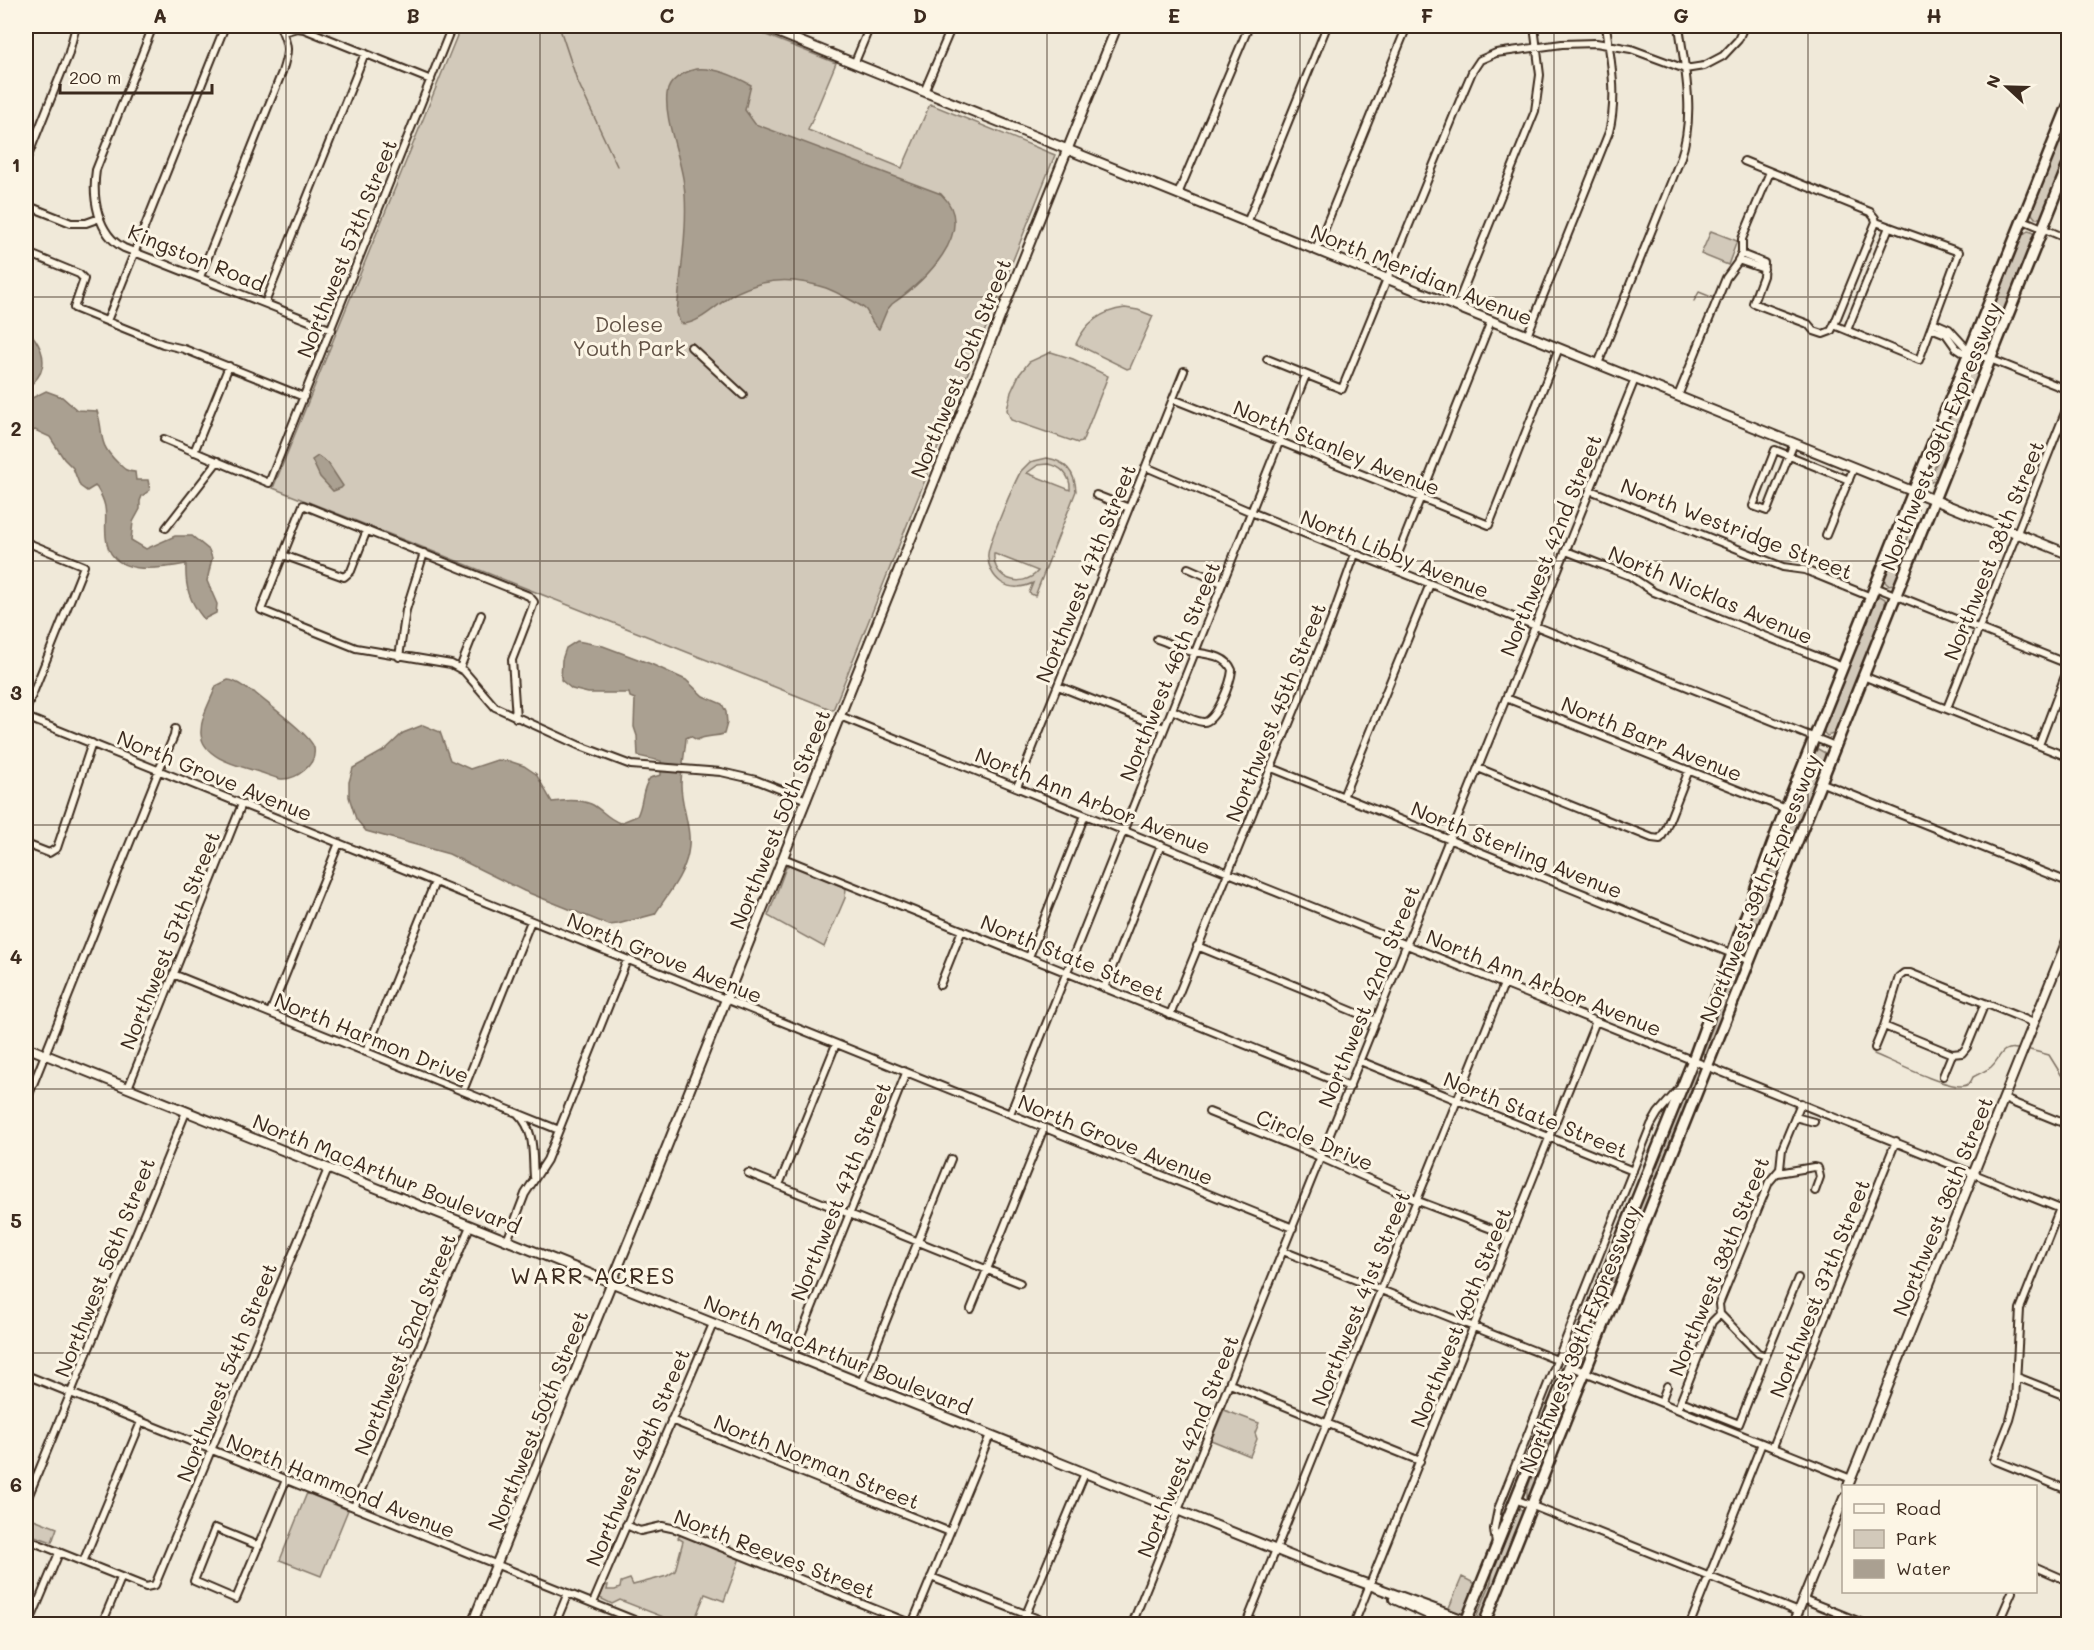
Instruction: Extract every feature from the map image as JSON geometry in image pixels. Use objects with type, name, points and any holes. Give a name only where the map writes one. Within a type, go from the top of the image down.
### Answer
[{"type":"highway","name":"Northwest 39th Expressway","points":[[1469,1623],[1515,1499],[1693,1060],[1786,809],[2068,106]]},
{"type":"highway","name":"Northwest 39th Expressway","points":[[1484,1624],[2068,165]]},
{"type":"main road","name":"North Meridian Avenue","points":[[762,26],[2068,554]]},
{"type":"main road","name":"Northwest 50th Street","points":[[472,1624],[612,1283],[1118,26]]},
{"type":"main road","name":"Northwest 36th Street","points":[[1850,1483],[2067,944]]},
{"type":"main road","name":"North MacArthur Boulevard","points":[[26,1047],[1369,1587],[1469,1623]]},
{"type":"main road","points":[[1793,1624],[1842,1503]]},
{"type":"main road","name":"North MacArthur Boulevard","points":[[1369,1587],[1450,1624]]},
{"type":"street","points":[[26,161],[68,56],[76,26]]},
{"type":"street","points":[[100,218],[94,188],[98,161],[153,26]]},
{"type":"street","points":[[107,321],[225,26]]},
{"type":"street","name":"Northwest 57th Street","points":[[218,461],[269,483],[452,26]]},
{"type":"street","points":[[855,62],[870,26]]},
{"type":"street","points":[[924,92],[952,26]]},
{"type":"street","points":[[1178,194],[1249,26]]},
{"type":"street","points":[[1247,223],[1327,26]]},
{"type":"street","points":[[1316,250],[1407,26]]},
{"type":"street","points":[[1456,307],[1532,120],[1539,85],[1534,26]]},
{"type":"street","points":[[1527,336],[1609,132],[1614,90],[1606,26]]},
{"type":"street","points":[[1598,364],[1684,150],[1689,118],[1679,26]]},
{"type":"street","points":[[1267,359],[1342,390],[1472,72],[1480,60],[1496,53],[1537,47],[1572,43],[1608,44],[1631,49],[1685,69],[1704,66],[1723,56],[1738,40],[1744,26]]},
{"type":"street","points":[[200,278],[282,72],[287,54],[287,41],[281,29],[304,29],[431,80]]},
{"type":"street","points":[[265,303],[365,53]]},
{"type":"street","points":[[1740,257],[1764,270],[1753,303],[1808,324],[1814,331],[1822,334],[1831,331],[1834,325],[1876,222],[1870,212],[1744,161]]},
{"type":"street","points":[[1678,396],[1726,278],[1740,257],[1742,239],[1770,172]]},
{"type":"street","name":"Kingston Road","points":[[26,205],[70,223],[86,223],[100,218],[105,230],[119,245],[332,330]]},
{"type":"street","points":[[2023,220],[2068,238]]},
{"type":"street","points":[[1834,325],[1919,360],[1959,252],[1876,222]]},
{"type":"street","points":[[1847,330],[1889,227]]},
{"type":"street","points":[[28,253],[79,274],[84,279],[74,308],[163,344],[184,349],[229,366],[304,397]]},
{"type":"street","points":[[1392,569],[1491,321]]},
{"type":"street","points":[[1932,325],[1947,334],[1956,348],[1962,352],[1970,352],[2068,390]]},
{"type":"street","points":[[691,347],[743,395]]},
{"type":"street","name":"North Stanley Avenue","points":[[1173,399],[1489,525],[1559,348]]},
{"type":"street","points":[[194,452],[229,366]]},
{"type":"street","name":"Northwest 47th Street","points":[[1017,787],[1184,371]]},
{"type":"street","name":"Northwest 46th Street","points":[[1010,1114],[1306,375]]},
{"type":"street","name":"Northwest 42nd Street","points":[[1132,1624],[1635,379]]},
{"type":"street","name":"Northwest 38th Street","points":[[1947,708],[2068,405]]},
{"type":"street","points":[[164,439],[218,461],[166,528]]},
{"type":"street","points":[[1794,443],[1789,455],[1767,511],[1753,506],[1775,450],[1789,455],[1849,480]]},
{"type":"street","name":"North Libby Avenue","points":[[1146,467],[1251,512],[1835,746]]},
{"type":"street","points":[[1826,535],[1854,467]]},
{"type":"street","name":"North Westridge Street","points":[[1590,490],[1783,567],[1805,570],[1871,597]]},
{"type":"street","points":[[1096,495],[1129,508]]},
{"type":"street","points":[[516,718],[512,660],[532,608],[533,599],[303,505],[261,610],[356,648],[451,664],[464,670],[495,707],[516,718],[632,765],[721,772],[756,780],[807,800]]},
{"type":"street","points":[[283,555],[344,577],[351,571],[367,530]]},
{"type":"street","points":[[26,544],[84,566],[27,708],[26,717]]},
{"type":"street","name":"North Nicklas Avenue","points":[[1566,551],[1630,576],[1654,592],[1843,667]]},
{"type":"street","points":[[399,657],[406,610],[424,553]]},
{"type":"street","name":"Northwest 45th Street","points":[[1170,1014],[1272,768],[1331,621],[1355,554]]},
{"type":"street","points":[[1188,568],[1222,583]]},
{"type":"street","points":[[1343,796],[1430,584]]},
{"type":"street","points":[[1875,586],[2068,666],[2039,745]]},
{"type":"street","points":[[460,668],[481,615]]},
{"type":"street","points":[[1157,639],[1188,651],[1203,652],[1224,660],[1231,667],[1230,678],[1216,714],[1210,721],[1203,722],[1172,710]]},
{"type":"street","points":[[1863,676],[2068,757]]},
{"type":"street","points":[[1058,686],[1164,728]]},
{"type":"street","name":"North Barr Avenue","points":[[1506,698],[1786,809]]},
{"type":"street","name":"North Ann Arbor Avenue","points":[[840,716],[2068,1212]]},
{"type":"street","name":"North Grove Avenue","points":[[26,717],[1293,1228]]},
{"type":"street","points":[[26,1102],[175,729]]},
{"type":"street","points":[[26,844],[49,853],[57,848],[92,743]]},
{"type":"street","name":"North Sterling Avenue","points":[[1272,768],[1750,961]]},
{"type":"street","points":[[1478,768],[1660,839],[1689,770]]},
{"type":"street","points":[[1820,782],[2068,882]]},
{"type":"street","name":"Northwest 57th Street","points":[[128,1088],[242,804]]},
{"type":"street","points":[[1029,957],[1085,815]]},
{"type":"street","points":[[270,1013],[339,843]]},
{"type":"street","points":[[1104,987],[1161,845]]},
{"type":"street","name":"North State Street","points":[[783,858],[1350,1087]]},
{"type":"street","points":[[366,1052],[435,882]]},
{"type":"street","points":[[463,1091],[531,921]]},
{"type":"street","points":[[940,985],[962,930]]},
{"type":"street","points":[[1197,946],[1376,1021]]},
{"type":"street","points":[[507,1241],[525,1194],[547,1160],[627,960]]},
{"type":"street","points":[[1875,1048],[1899,977],[1904,973],[1911,973],[2034,1023]]},
{"type":"street","name":"North Harmon Drive","points":[[173,974],[559,1130]]},
{"type":"street","name":"Northwest 41st Street","points":[[1246,1624],[1504,984]]},
{"type":"street","points":[[1884,1026],[1952,1054],[1962,1053],[1967,1047],[1984,1003]]},
{"type":"street","name":"Northwest 40th Street","points":[[1354,1624],[1596,1021]]},
{"type":"street","points":[[779,1185],[836,1044]]},
{"type":"street","points":[[1943,1076],[1952,1054]]},
{"type":"street","name":"North State Street","points":[[1360,1061],[1633,1171]]},
{"type":"street","name":"Northwest 47th Street","points":[[793,1356],[906,1072]]},
{"type":"street","name":"Northwest 39th Expressway","points":[[1497,1546],[1494,1529],[1498,1509],[1633,1171],[1658,1113],[1683,1085]]},
{"type":"street","points":[[2004,1099],[2068,1125]]},
{"type":"street","name":"Northwest 38th Street","points":[[1677,1408],[1712,1322],[1720,1314],[1719,1304],[1768,1182],[1778,1173],[1782,1149],[1801,1103]]},
{"type":"street","name":"Northwest 56th Street","points":[[26,1502],[186,1112]]},
{"type":"street","points":[[516,1112],[525,1121],[532,1137],[534,1178]]},
{"type":"street","name":"Circle Drive","points":[[1209,1112],[1418,1201],[1510,1236]]},
{"type":"street","points":[[1795,1117],[1814,1122]]},
{"type":"street","points":[[971,1309],[1044,1128]]},
{"type":"street","name":"Northwest 37th Street","points":[[1773,1447],[1896,1141]]},
{"type":"street","points":[[861,1383],[951,1159]]},
{"type":"street","name":"Northwest 54th Street","points":[[121,1578],[146,1587],[153,1587],[158,1582],[328,1168]]},
{"type":"street","points":[[1778,1173],[1818,1168],[1820,1177],[1815,1191]]},
{"type":"street","points":[[748,1173],[1020,1283]]},
{"type":"street","points":[[2060,1208],[2020,1309],[2017,1377],[2010,1420],[1994,1460],[2068,1491]]},
{"type":"street","name":"Northwest 52nd Street","points":[[354,1508],[470,1226]]},
{"type":"street","points":[[1284,1251],[1557,1360]]},
{"type":"street","points":[[1736,1432],[1798,1278]]},
{"type":"street","points":[[1720,1314],[1758,1353],[1766,1356]]},
{"type":"street","name":"Northwest 49th Street","points":[[593,1604],[713,1324]]},
{"type":"street","points":[[1570,1366],[1773,1447],[1850,1483]]},
{"type":"street","name":"North Hammond Avenue","points":[[26,1375],[640,1624]]},
{"type":"street","points":[[2017,1377],[2068,1397]]},
{"type":"street","points":[[1230,1384],[1420,1461]]},
{"type":"street","points":[[1661,1401],[1667,1386]]},
{"type":"street","points":[[1681,1401],[1739,1424]]},
{"type":"street","name":"North Norman Street","points":[[671,1420],[950,1532]]},
{"type":"street","points":[[83,1562],[141,1422]]},
{"type":"street","points":[[912,1624],[990,1435]]},
{"type":"street","points":[[1690,1624],[1762,1443]]},
{"type":"street","points":[[1022,1624],[1085,1473]]},
{"type":"street","points":[[259,1546],[215,1528],[194,1581],[236,1599],[259,1546],[286,1480]]},
{"type":"street","points":[[1515,1499],[1797,1612]]},
{"type":"street","name":"North Reeves Street","points":[[626,1525],[640,1531],[662,1526],[683,1531],[912,1624]]},
{"type":"street","points":[[26,1539],[121,1578],[102,1624]]},
{"type":"street","points":[[29,1624],[59,1553]]},
{"type":"street","points":[[2037,1567],[2068,1581]]},
{"type":"street","points":[[932,1577],[1051,1624]]},
{"type":"street","points":[[555,1624],[568,1593]]},
{"type":"street","points":[[1998,1624],[2012,1593]]},
{"type":"street","points":[[1803,1599],[1865,1624]]},
{"type":"green space","name":"Dolese Youth Park","points":[[461,26],[743,26],[836,63],[808,130],[902,168],[930,104],[1055,155],[833,710],[273,488]]},
{"type":"green space","points":[[2068,118],[2068,153],[2044,215],[2035,218],[2032,214],[2033,207]]},
{"type":"green space","points":[[1711,231],[1737,241],[1728,265],[1701,254]]},
{"type":"green space","points":[[2028,231],[2034,235],[2033,241],[1992,345],[1987,349],[1982,349],[1979,346],[1980,339],[2022,235]]},
{"type":"green space","points":[[1125,308],[1153,316],[1130,368],[1127,369],[1076,344],[1084,330],[1095,319],[1108,312]]},
{"type":"green space","points":[[1051,352],[1073,359],[1108,376],[1082,442],[1078,443],[1011,420],[1007,410],[1011,392],[1019,375],[1029,362]]},
{"type":"green space","points":[[1973,362],[1980,365],[1981,370],[1938,476],[1929,483],[1941,450],[1945,423],[1968,368]]},
{"type":"green space","points":[[1047,458],[1064,465],[1074,478],[1076,491],[1035,596],[1029,593],[1033,583],[1021,587],[1006,585],[996,577],[988,562],[989,547],[1008,499],[1021,471],[1030,462]],"holes":[[[1048,464],[1064,472],[1069,480],[1070,490],[1027,473],[1038,465]],[[995,554],[1038,571],[1024,580],[1009,579],[998,570]]]},
{"type":"green space","points":[[1918,507],[1899,574],[1894,584],[1888,585],[1885,582],[1885,574],[1909,514]]},
{"type":"green space","points":[[1880,596],[1885,599],[1885,606],[1837,729],[1833,734],[1827,736],[1824,733],[1824,725],[1874,602]]},
{"type":"green space","points":[[1818,749],[1825,753],[1824,760],[1748,949],[1743,947],[1743,940],[1765,874],[1812,755]]},
{"type":"green space","points":[[792,865],[846,888],[845,898],[824,947],[768,916],[785,870],[787,866]]},
{"type":"green space","points":[[1739,964],[1741,970],[1710,1051],[1704,1056],[1703,1051],[1714,1024],[1719,1003],[1735,965]]},
{"type":"green space","points":[[1695,1070],[1697,1074],[1680,1123],[1586,1358],[1581,1361],[1595,1313],[1691,1074]]},
{"type":"green space","points":[[1571,1377],[1574,1378],[1573,1382],[1558,1428],[1532,1493],[1527,1497],[1540,1450]]},
{"type":"green space","points":[[1224,1410],[1259,1423],[1255,1433],[1257,1439],[1250,1456],[1211,1440]]},
{"type":"green space","points":[[307,1493],[348,1510],[321,1576],[280,1560]]},
{"type":"green space","points":[[1519,1508],[1524,1513],[1479,1621],[1477,1616],[1491,1582],[1493,1568],[1516,1510]]},
{"type":"green space","points":[[26,1516],[57,1528],[52,1542],[26,1533]]},
{"type":"green space","points":[[681,1534],[740,1558],[724,1601],[705,1594],[693,1624],[681,1624],[620,1600],[612,1604],[600,1598],[604,1586],[608,1585],[607,1590],[615,1590],[620,1588],[621,1582],[630,1579],[633,1585],[667,1576],[675,1571],[683,1541],[678,1538]]},
{"type":"green space","points":[[1462,1577],[1476,1584],[1463,1613],[1459,1614],[1448,1610]]},
{"type":"water","points":[[696,69],[732,75],[751,85],[745,110],[755,124],[941,194],[951,208],[954,224],[951,240],[931,270],[887,310],[879,329],[866,310],[848,298],[818,286],[786,281],[770,281],[747,288],[732,295],[693,322],[680,323],[677,313],[685,231],[685,200],[682,174],[670,127],[667,94],[673,81]]},
{"type":"water","points":[[26,328],[39,346],[43,360],[41,372],[26,388]]},
{"type":"water","points":[[46,391],[62,397],[77,410],[97,411],[102,438],[111,456],[126,470],[135,472],[136,480],[148,480],[150,490],[142,496],[140,501],[140,509],[133,522],[131,540],[146,549],[175,536],[192,536],[209,550],[212,558],[207,581],[217,604],[216,613],[204,619],[191,600],[186,580],[186,564],[163,568],[137,568],[116,559],[109,550],[105,507],[97,488],[95,486],[87,491],[80,486],[73,468],[64,459],[50,437],[35,430],[26,434],[26,401]]},
{"type":"water","points":[[318,456],[328,463],[343,486],[341,488],[333,491],[320,477],[312,460]]},
{"type":"water","points":[[577,641],[603,646],[686,680],[703,696],[722,704],[726,712],[727,723],[724,734],[697,740],[690,736],[686,738],[681,785],[689,844],[686,861],[679,877],[655,914],[618,924],[609,925],[524,891],[449,854],[366,831],[356,819],[349,797],[349,782],[353,768],[385,750],[403,733],[423,725],[440,732],[450,760],[470,769],[497,760],[509,761],[524,766],[536,774],[552,802],[572,800],[586,802],[620,823],[637,816],[647,782],[650,778],[661,775],[661,761],[638,756],[634,727],[635,699],[630,697],[629,693],[588,693],[572,689],[561,680],[562,660],[566,648]]},
{"type":"water","points":[[228,680],[254,692],[305,735],[314,748],[309,766],[293,777],[281,779],[233,764],[208,750],[201,734],[202,721],[216,686]]},
{"type":"waterway","points":[[26,29],[30,29],[29,26]]},
{"type":"waterway","points":[[559,26],[577,80],[617,166]]},
{"type":"waterway","points":[[1694,301],[1699,292],[1716,299]]},
{"type":"waterway","points":[[1874,1054],[1932,1079],[1963,1086],[1970,1083],[1973,1077],[1991,1067],[2004,1051],[2017,1049]]},
{"type":"waterway","points":[[2030,1050],[2049,1055],[2062,1076],[2068,1081]]},
{"type":"district","name":"WARR ACRES","points":[[593,1274]]}]
